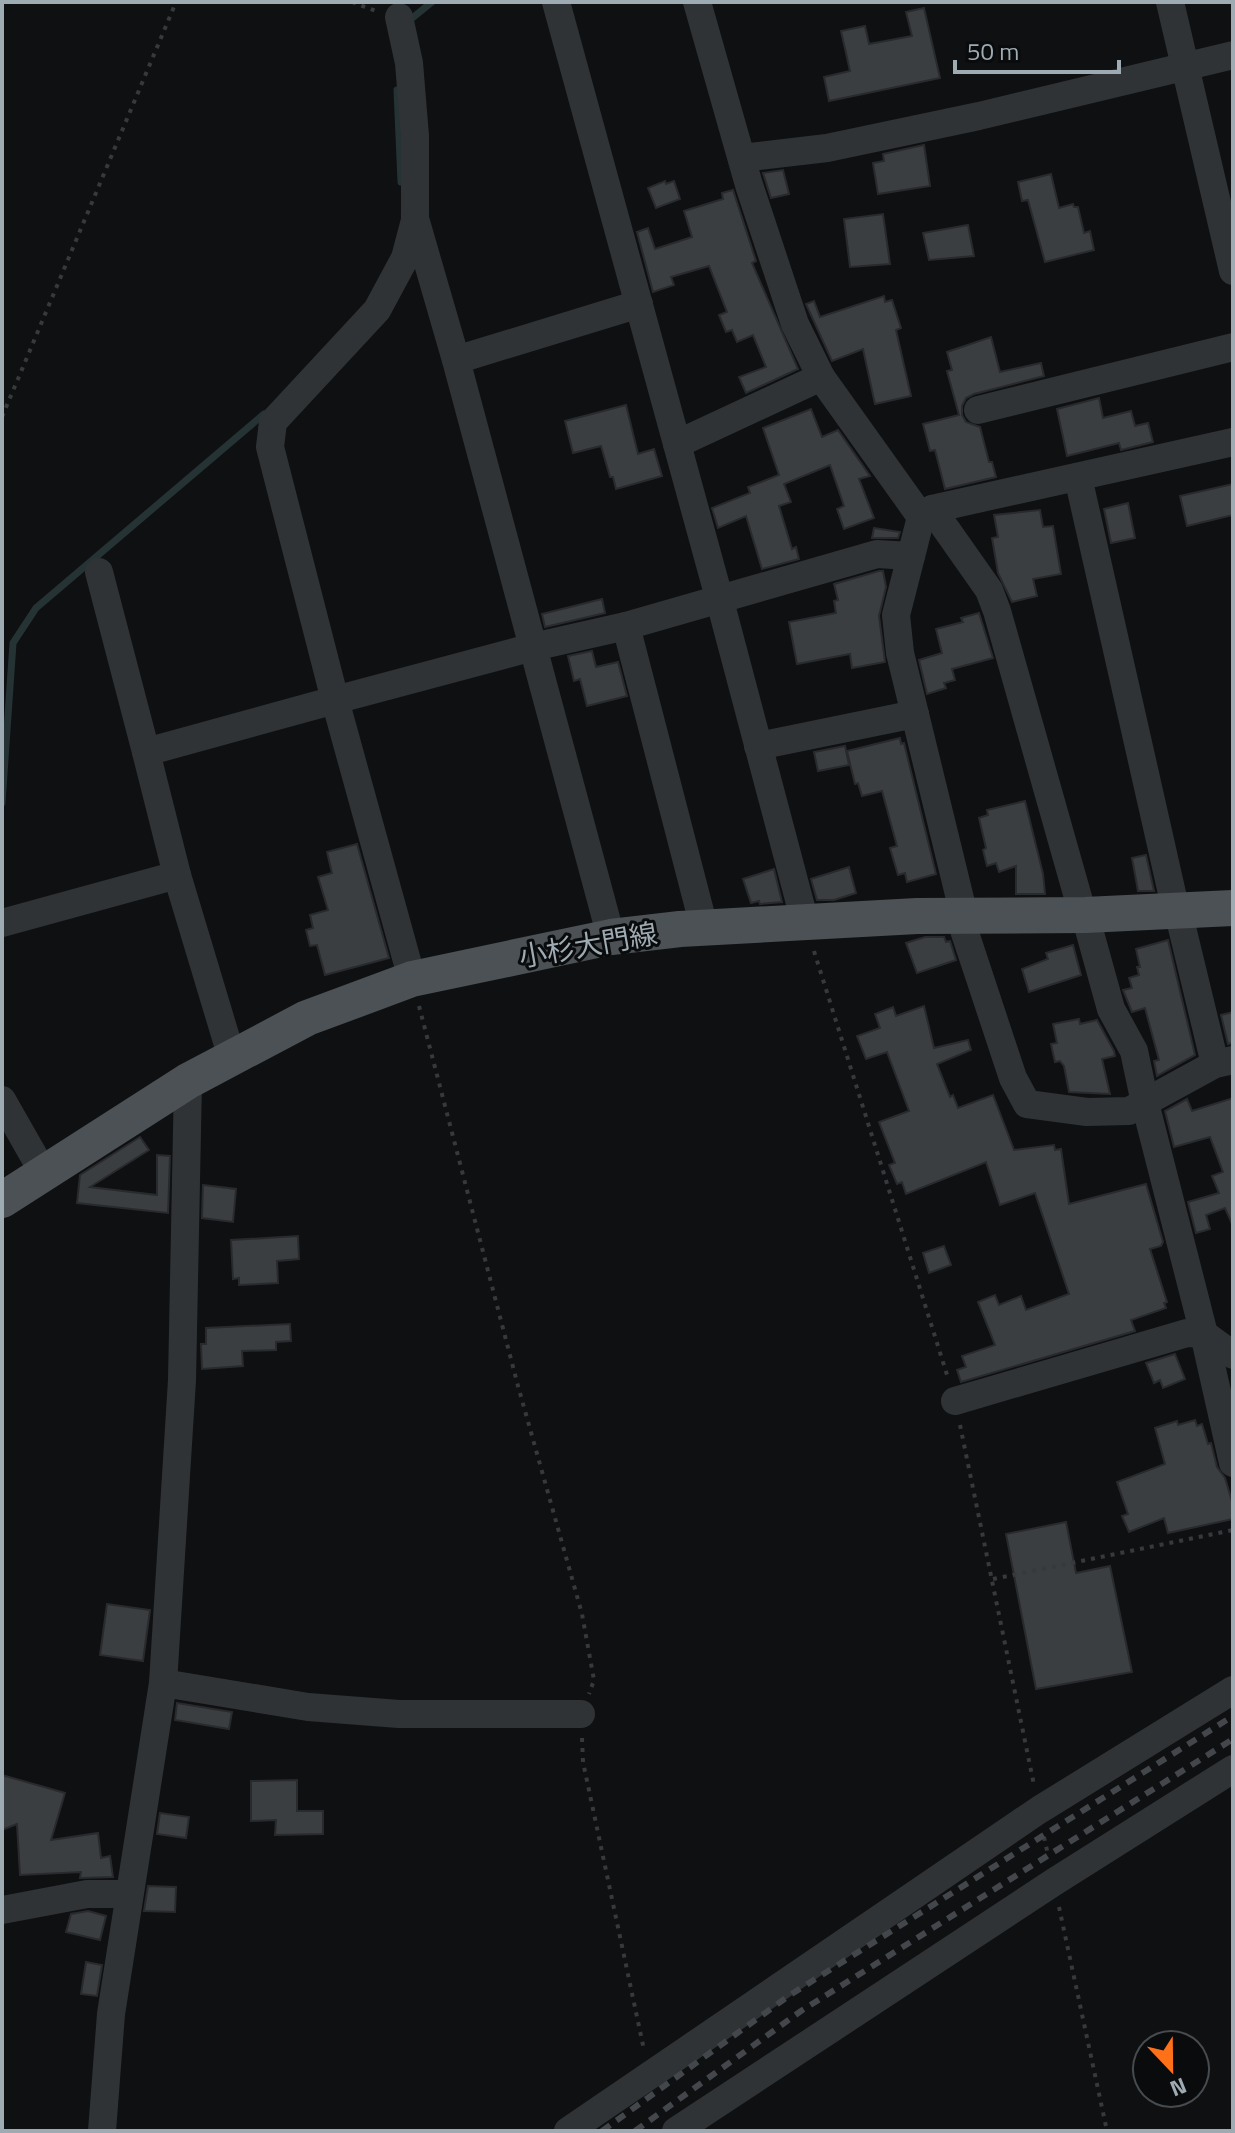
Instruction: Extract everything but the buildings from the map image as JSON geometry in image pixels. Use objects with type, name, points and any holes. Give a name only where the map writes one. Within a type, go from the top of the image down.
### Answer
[{"type":"main road","name":"小杉大門線","points":[[2,1200],[188,1081],[307,1018],[412,979],[611,937],[704,927],[962,915],[1084,915],[1233,908]]},
{"type":"street","points":[[556,2],[805,922]]},
{"type":"street","points":[[697,2],[795,324],[821,377],[989,590],[997,611],[1111,1009],[1134,1051],[1233,1463]]},
{"type":"street","points":[[1170,2],[1233,271]]},
{"type":"street","points":[[399,17],[409,63],[412,97],[415,220],[456,360],[611,937]]},
{"type":"street","points":[[742,158],[827,148],[979,116],[1233,55]]},
{"type":"street","points":[[412,979],[335,700],[270,447],[273,422],[377,310],[405,258],[415,220]]},
{"type":"street","points":[[456,360],[639,304]]},
{"type":"street","points":[[978,410],[1233,347]]},
{"type":"street","points":[[677,444],[821,377]]},
{"type":"street","points":[[926,513],[1233,442]]},
{"type":"street","points":[[926,513],[896,615],[900,653],[962,915],[1013,1078],[1027,1104],[1087,1112],[1129,1111],[1224,1062],[1177,911],[1078,477]]},
{"type":"street","points":[[146,752],[533,647],[720,601],[877,554],[911,556]]},
{"type":"street","points":[[99,572],[177,875],[232,1058]]},
{"type":"street","points":[[626,626],[704,927]]},
{"type":"street","points":[[758,746],[915,714]]},
{"type":"street","points":[[2,923],[177,875]]},
{"type":"street","points":[[102,2131],[111,2014],[163,1683],[182,1380],[188,1081]]},
{"type":"street","points":[[2,1100],[43,1172]]},
{"type":"street","points":[[955,1401],[1187,1333],[1204,1334],[1233,1355]]},
{"type":"street","points":[[163,1683],[308,1707],[399,1714],[581,1714]]},
{"type":"street","points":[[568,2131],[1039,1810],[1233,1690]]},
{"type":"street","points":[[676,2131],[1054,1882],[1233,1769]]},
{"type":"street","points":[[2,1910],[87,1894],[129,1894]]},
{"type":"path","points":[[2,417],[176,2]]},
{"type":"path","points":[[805,922],[955,1401],[1107,2131]]},
{"type":"path","points":[[412,979],[518,1386],[582,1614],[594,1680],[581,1714],[583,1762],[649,2074]]},
{"type":"path","points":[[993,1579],[1233,1530]]},
{"type":"waterway","points":[[410,23],[432,2]]},
{"type":"waterway","points":[[397,90],[401,182]]},
{"type":"waterway","points":[[2,803],[13,643],[36,608],[264,414]]},
{"type":"railway","points":[[602,2131],[790,1995],[1233,1716]]},
{"type":"railway","points":[[635,2131],[801,2011],[1233,1739]]}]
